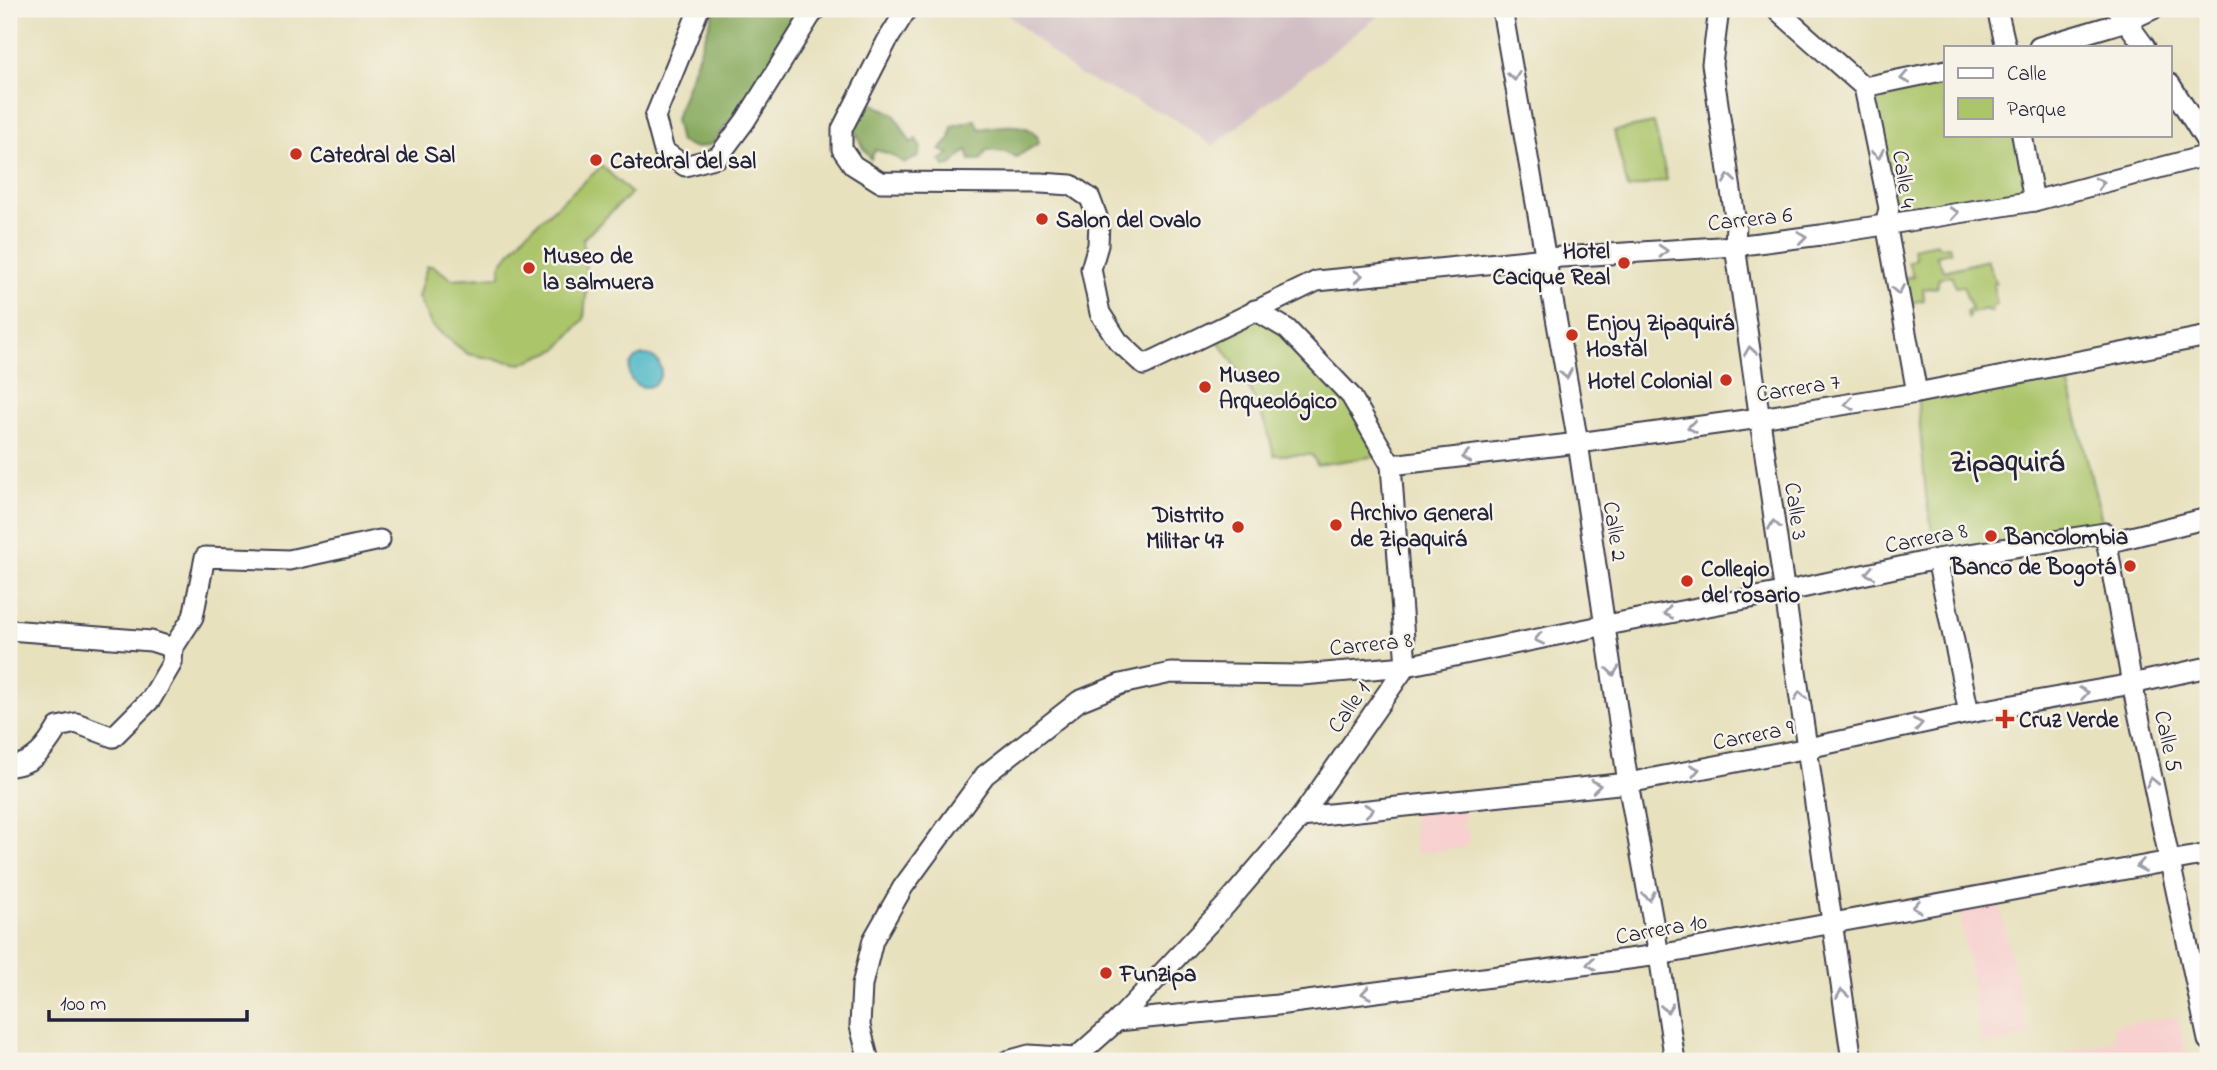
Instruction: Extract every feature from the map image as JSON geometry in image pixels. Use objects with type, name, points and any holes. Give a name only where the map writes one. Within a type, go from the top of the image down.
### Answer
[{"type":"street","points":[[699,9],[655,117],[664,151],[685,166],[718,157],[745,121],[817,9]]},
{"type":"street","name":"Carrera 6","points":[[907,9],[887,41],[842,129],[842,149],[853,165],[880,182],[1071,185],[1090,198],[1099,222],[1098,245],[1091,269],[1100,313],[1118,341],[1144,365],[1317,281],[1546,258],[1735,246],[1821,235],[2034,201],[2208,155]]},
{"type":"street","name":"Calle 2","points":[[1502,9],[1578,443],[1628,783],[1675,1061]]},
{"type":"street","name":"Calle 3","points":[[1719,9],[1716,14],[1712,64],[1736,224],[1735,246],[1852,1061]]},
{"type":"street","points":[[1776,9],[1864,87],[1944,70]]},
{"type":"street","points":[[1997,9],[2006,46]]},
{"type":"street","points":[[2042,46],[2122,15],[2153,9]]},
{"type":"street","points":[[2122,15],[2144,46]]},
{"type":"street","name":"Calle 4","points":[[1864,87],[1889,208],[1886,223],[1917,393]]},
{"type":"street","points":[[2172,87],[2208,144]]},
{"type":"street","points":[[2022,136],[2034,201]]},
{"type":"street","points":[[1287,329],[1293,293]]},
{"type":"street","points":[[1255,310],[1287,329],[1351,396],[1391,465],[1406,666]]},
{"type":"street","name":"Carrera 7","points":[[1391,465],[1759,418],[1917,393],[2208,336]]},
{"type":"street","name":"Carrera 8","points":[[869,1061],[860,1026],[862,985],[873,940],[903,887],[985,775],[1079,701],[1121,684],[1171,673],[1302,676],[1406,666],[1937,559],[2106,538],[2208,518]]},
{"type":"street","name":"Calle 5","points":[[2106,538],[2168,861],[2202,985],[2208,1040]]},
{"type":"street","points":[[9,766],[17,766],[44,751],[58,727],[76,723],[113,737],[151,699],[172,663],[173,648],[193,617],[205,557],[289,560],[380,540]]},
{"type":"street","points":[[1937,559],[1969,713]]},
{"type":"street","points":[[9,630],[151,641],[173,648]]},
{"type":"street","name":"Calle 1","points":[[1078,1060],[1225,906],[1301,817],[1406,666]]},
{"type":"street","name":"Carrera 9","points":[[1301,817],[1628,783],[2208,667]]},
{"type":"street","name":"Carrera 10","points":[[1115,1024],[1659,955],[2208,854]]},
{"type":"street","points":[[1007,1061],[1029,1055],[1078,1060]]},
{"type":"shaded area","points":[[1001,9],[1387,9],[1213,146],[1175,119],[1077,74]]},
{"type":"shaded area","points":[[1465,810],[1465,821],[1462,821],[1463,829],[1469,829],[1469,843],[1464,844],[1465,848],[1416,853],[1413,812]]},
{"type":"shaded area","points":[[2000,906],[2028,1037],[1983,1045],[1959,911]]},
{"type":"shaded area","points":[[2178,1016],[2187,1061],[2055,1061],[2054,1055],[2114,1041],[2113,1026]]},
{"type":"green space","points":[[715,9],[796,9],[803,15],[712,144],[696,148],[680,142],[675,119]]},
{"type":"green space","points":[[1944,74],[1944,136],[2021,136],[2032,192],[1893,218],[1868,88]]},
{"type":"green space","points":[[865,100],[894,114],[911,143],[916,139],[921,148],[918,157],[905,163],[875,150],[871,159],[852,124]]},
{"type":"green space","points":[[975,120],[980,129],[1023,127],[1036,135],[1039,143],[1016,157],[1005,152],[987,150],[981,160],[970,160],[967,150],[946,167],[940,160],[950,154],[940,150],[950,139],[952,126]]},
{"type":"green space","points":[[1654,123],[1667,180],[1628,189],[1614,131]]},
{"type":"green space","points":[[602,166],[631,193],[583,239],[587,282],[584,319],[558,349],[521,364],[468,354],[432,326],[418,297],[427,266],[433,266],[452,279],[500,276],[500,265],[525,234]]},
{"type":"green space","points":[[1936,243],[1940,247],[1949,246],[1951,252],[1936,255],[1944,271],[1987,260],[1996,284],[1993,284],[1997,305],[1991,306],[1992,312],[1986,309],[1969,314],[1968,319],[1966,312],[1971,308],[1963,286],[1956,287],[1951,276],[1939,278],[1937,287],[1923,289],[1924,300],[1904,305],[1899,279],[1913,276],[1908,262],[1916,259],[1913,248]]},
{"type":"green space","points":[[1256,318],[1283,329],[1348,398],[1377,456],[1317,465],[1312,455],[1274,455],[1252,394],[1216,338]]},
{"type":"green space","points":[[2064,365],[2105,533],[1937,559],[1926,496],[1917,393]]},
{"type":"water","points":[[645,355],[656,360],[661,371],[656,382],[645,387],[634,382],[629,371],[634,360]]},
{"type":"place","name":"Catedral de Sal","points":[[296,154]]},
{"type":"place","name":"Catedral del sal","points":[[596,160]]},
{"type":"place","name":"Salon del Ovalo","points":[[1042,219]]},
{"type":"place","name":"Hotel Cacique Real","points":[[1624,263]]},
{"type":"place","name":"Museo de la salmuera","points":[[529,268]]},
{"type":"place","name":"Enjoy Zipaquirá Hostal","points":[[1572,335]]},
{"type":"place","name":"Hotel Colonial","points":[[1726,380]]},
{"type":"place","name":"Museo Arqueológico","points":[[1205,387]]},
{"type":"place","name":"Archivo General de Zipaquirá","points":[[1336,525]]},
{"type":"place","name":"Distrito Militar 47","points":[[1238,527]]},
{"type":"place","name":"Bancolombia","points":[[1991,536]]},
{"type":"place","name":"Banco de Bogotá","points":[[2130,566]]},
{"type":"place","name":"Collegio del rosario","points":[[1687,581]]},
{"type":"place","name":"Cruz Verde","points":[[2005,719]]},
{"type":"place","name":"Funzipa","points":[[1106,973]]},
{"type":"district","name":"Zipaquirá","points":[[2007,461]]}]
